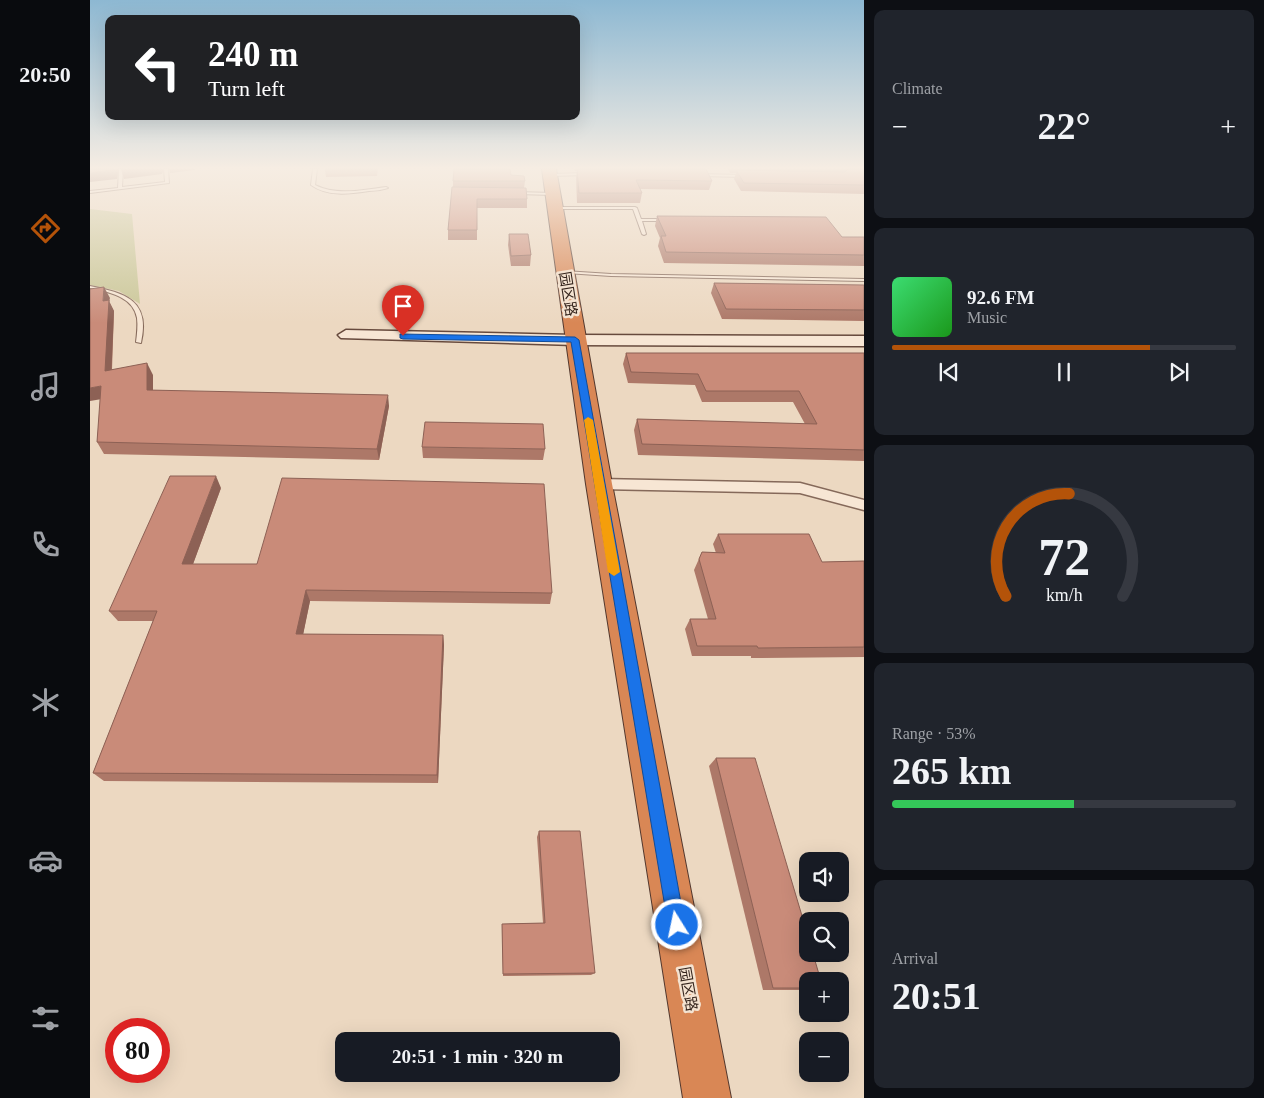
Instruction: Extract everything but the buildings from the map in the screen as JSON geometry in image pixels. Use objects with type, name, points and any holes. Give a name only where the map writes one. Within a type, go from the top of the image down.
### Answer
[{"type":"highway","name":"园区路","points":[[557,220],[599,484],[707,1098]]},
{"type":"street","points":[[346,335],[575,340],[864,341]]},
{"type":"street","points":[[599,484],[800,488],[864,504]]},
{"type":"lane","points":[[640,220],[644,234]]},
{"type":"lane","points":[[565,272],[611,276],[864,280]]},
{"type":"lane","points":[[90,288],[118,294],[127,299],[138,313],[139,342]]},
{"type":"shaded area","points":[[90,220],[133,220],[140,304],[119,291],[90,285]]},
{"type":"slow traffic","points":[[588,420],[614,572]]},
{"type":"route","points":[[403,336],[575,340],[677,925]]}]
